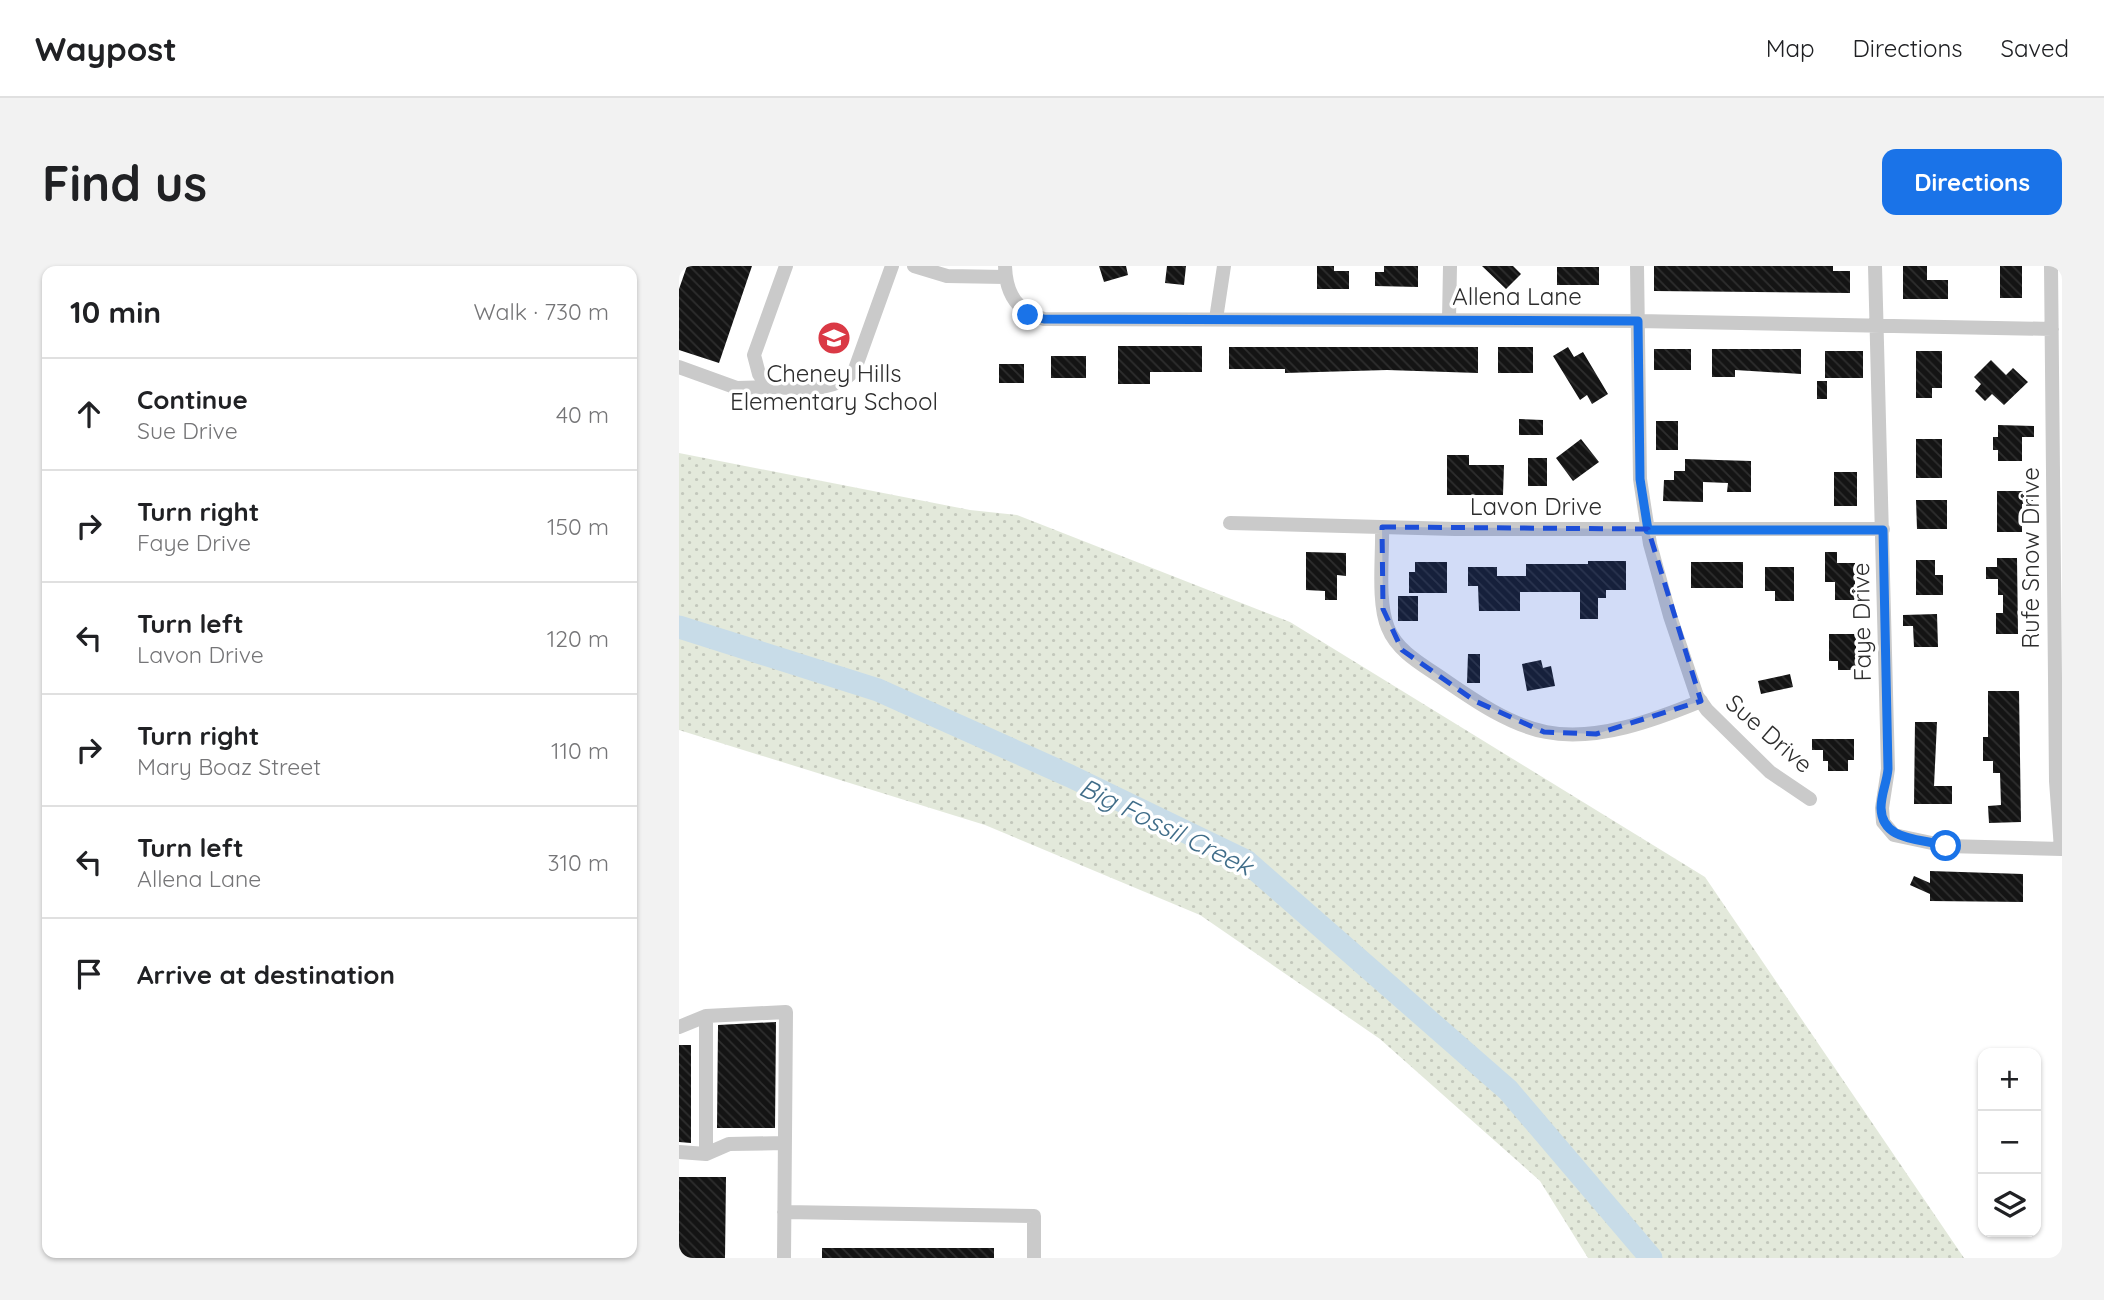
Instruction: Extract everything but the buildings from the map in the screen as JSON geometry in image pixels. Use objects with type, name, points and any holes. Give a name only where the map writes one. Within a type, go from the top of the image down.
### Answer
[{"type":"street","points":[[768,387],[759,374],[754,355],[786,266]]},
{"type":"street","points":[[679,367],[737,388],[827,386],[848,379],[855,369],[892,266]]},
{"type":"street","points":[[913,266],[947,276],[1005,272]]},
{"type":"street","points":[[1216,319],[1224,266]]},
{"type":"street","points":[[1449,320],[1450,266]]},
{"type":"street","points":[[1383,527],[1383,609],[1387,626],[1402,650],[1475,701],[1544,732],[1596,734],[1701,701],[1670,616],[1648,530],[1640,479],[1637,266]]},
{"type":"street","name":"Faye Drive","points":[[1875,266],[1879,324],[1888,769],[1881,808],[1883,822],[1894,835],[1946,846],[2061,849]]},
{"type":"street","name":"Rufe Snow Drive","points":[[2051,266],[2058,529],[2056,781],[2061,849]]},
{"type":"street","name":"Allena Lane","points":[[1005,272],[1018,307],[1028,315],[1044,319],[1638,321],[2052,329]]},
{"type":"street","name":"Lavon Drive","points":[[1230,523],[1648,530],[1883,530]]},
{"type":"street","name":"Sue Drive","points":[[1701,701],[1770,772],[1810,799]]},
{"type":"street","points":[[679,1027],[706,1016],[786,1012],[783,1258]]},
{"type":"street","points":[[706,1016],[706,1154]]},
{"type":"street","points":[[679,1152],[706,1154],[729,1144],[785,1143]]},
{"type":"street","points":[[784,1212],[1034,1216],[1034,1258]]},
{"type":"highlighted area","points":[[1382,527],[1648,529],[1701,701],[1596,734],[1544,732],[1475,701],[1402,650],[1383,609]]},
{"type":"shaded area","points":[[679,453],[970,510],[1017,515],[1290,622],[1705,877],[1964,1258],[1588,1258],[1540,1181],[1380,1039],[1200,915],[985,825],[679,730]]},
{"type":"waterway","name":"Big Fossil Creek","points":[[679,627],[878,690],[1070,776],[1246,861],[1508,1090],[1651,1258]]},
{"type":"place","name":"Cheney Hills Elementary School","points":[[834,338]]},
{"type":"route","points":[[1028,315],[1044,319],[1638,321],[1640,479],[1648,530],[1883,530],[1888,769],[1882,797],[1883,822],[1894,835],[1926,839],[1946,846]]}]
